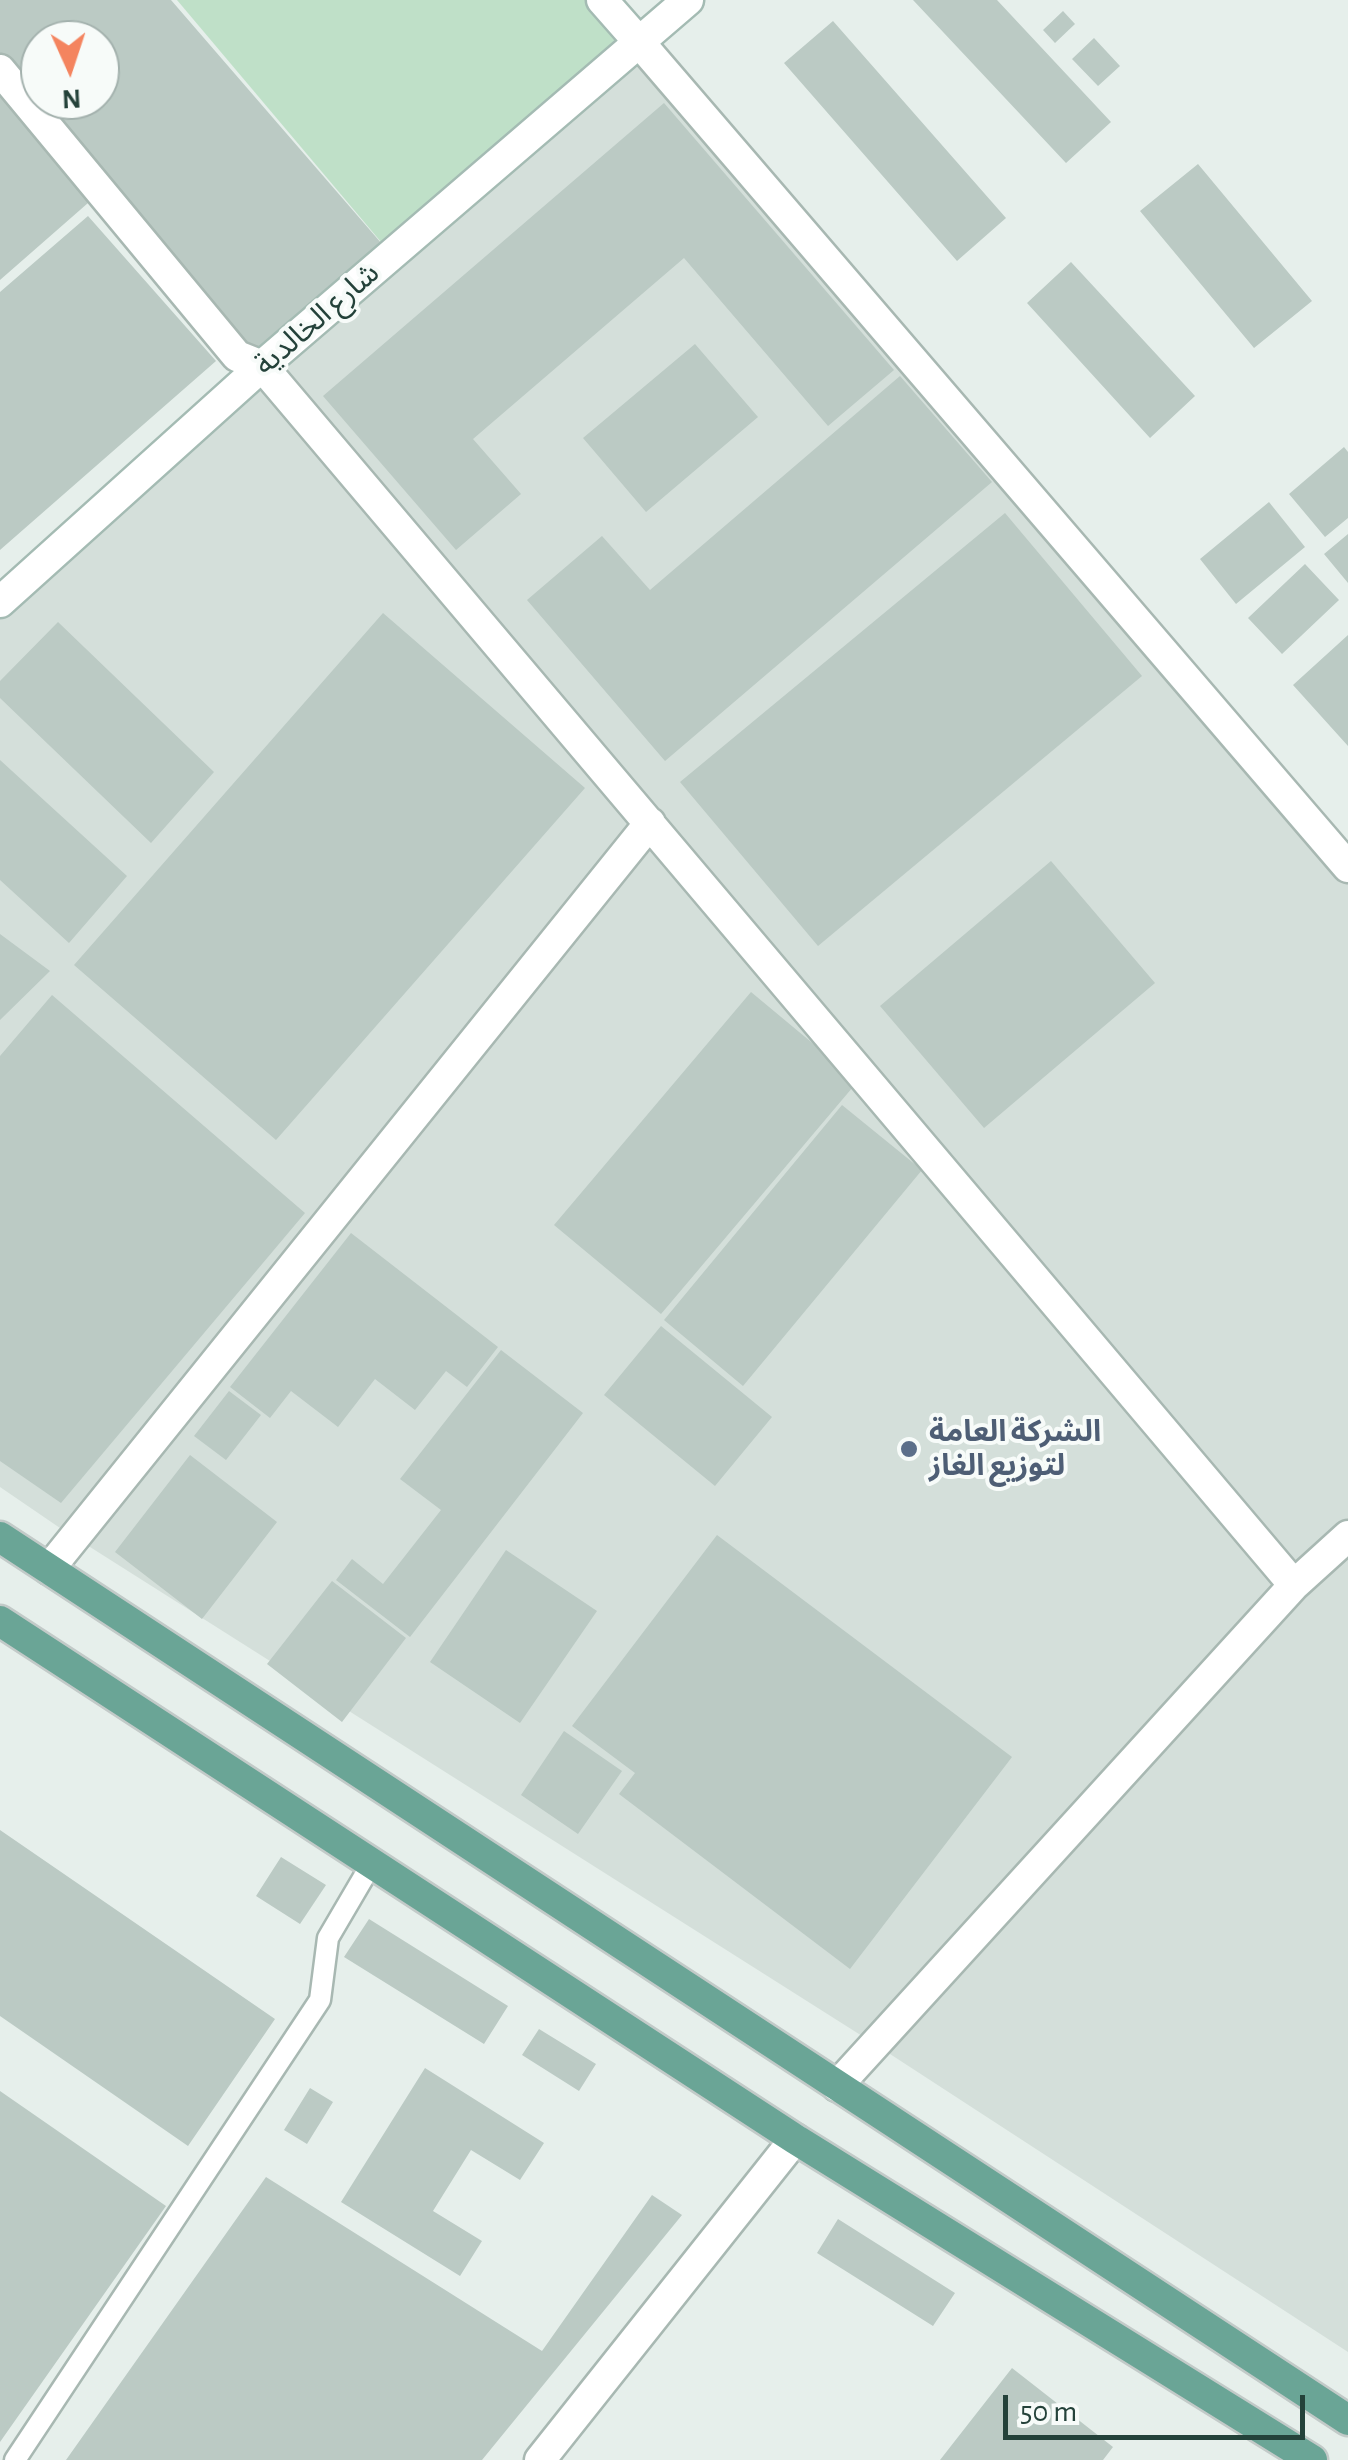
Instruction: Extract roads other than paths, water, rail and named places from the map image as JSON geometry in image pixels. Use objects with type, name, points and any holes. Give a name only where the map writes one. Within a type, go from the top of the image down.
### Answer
[{"type":"main road","points":[[0,1537],[1348,2420]]},
{"type":"main road","points":[[2,1627],[796,2139],[1312,2460]]},
{"type":"street","points":[[602,0],[1348,868]]},
{"type":"street","name":"شارع الخالدية","points":[[0,602],[262,366],[688,0]]},
{"type":"street","points":[[0,70],[237,356],[262,366],[1294,1586]]},
{"type":"street","points":[[49,1568],[650,824]]},
{"type":"street","points":[[837,2086],[1294,1586],[1348,1536]]},
{"type":"street","points":[[540,2460],[796,2139]]},
{"type":"lane","points":[[15,2460],[320,2000],[328,1938],[372,1863]]},
{"type":"place","name":"الشركة العامة لتوزيع الغاز","points":[[909,1449]]}]
